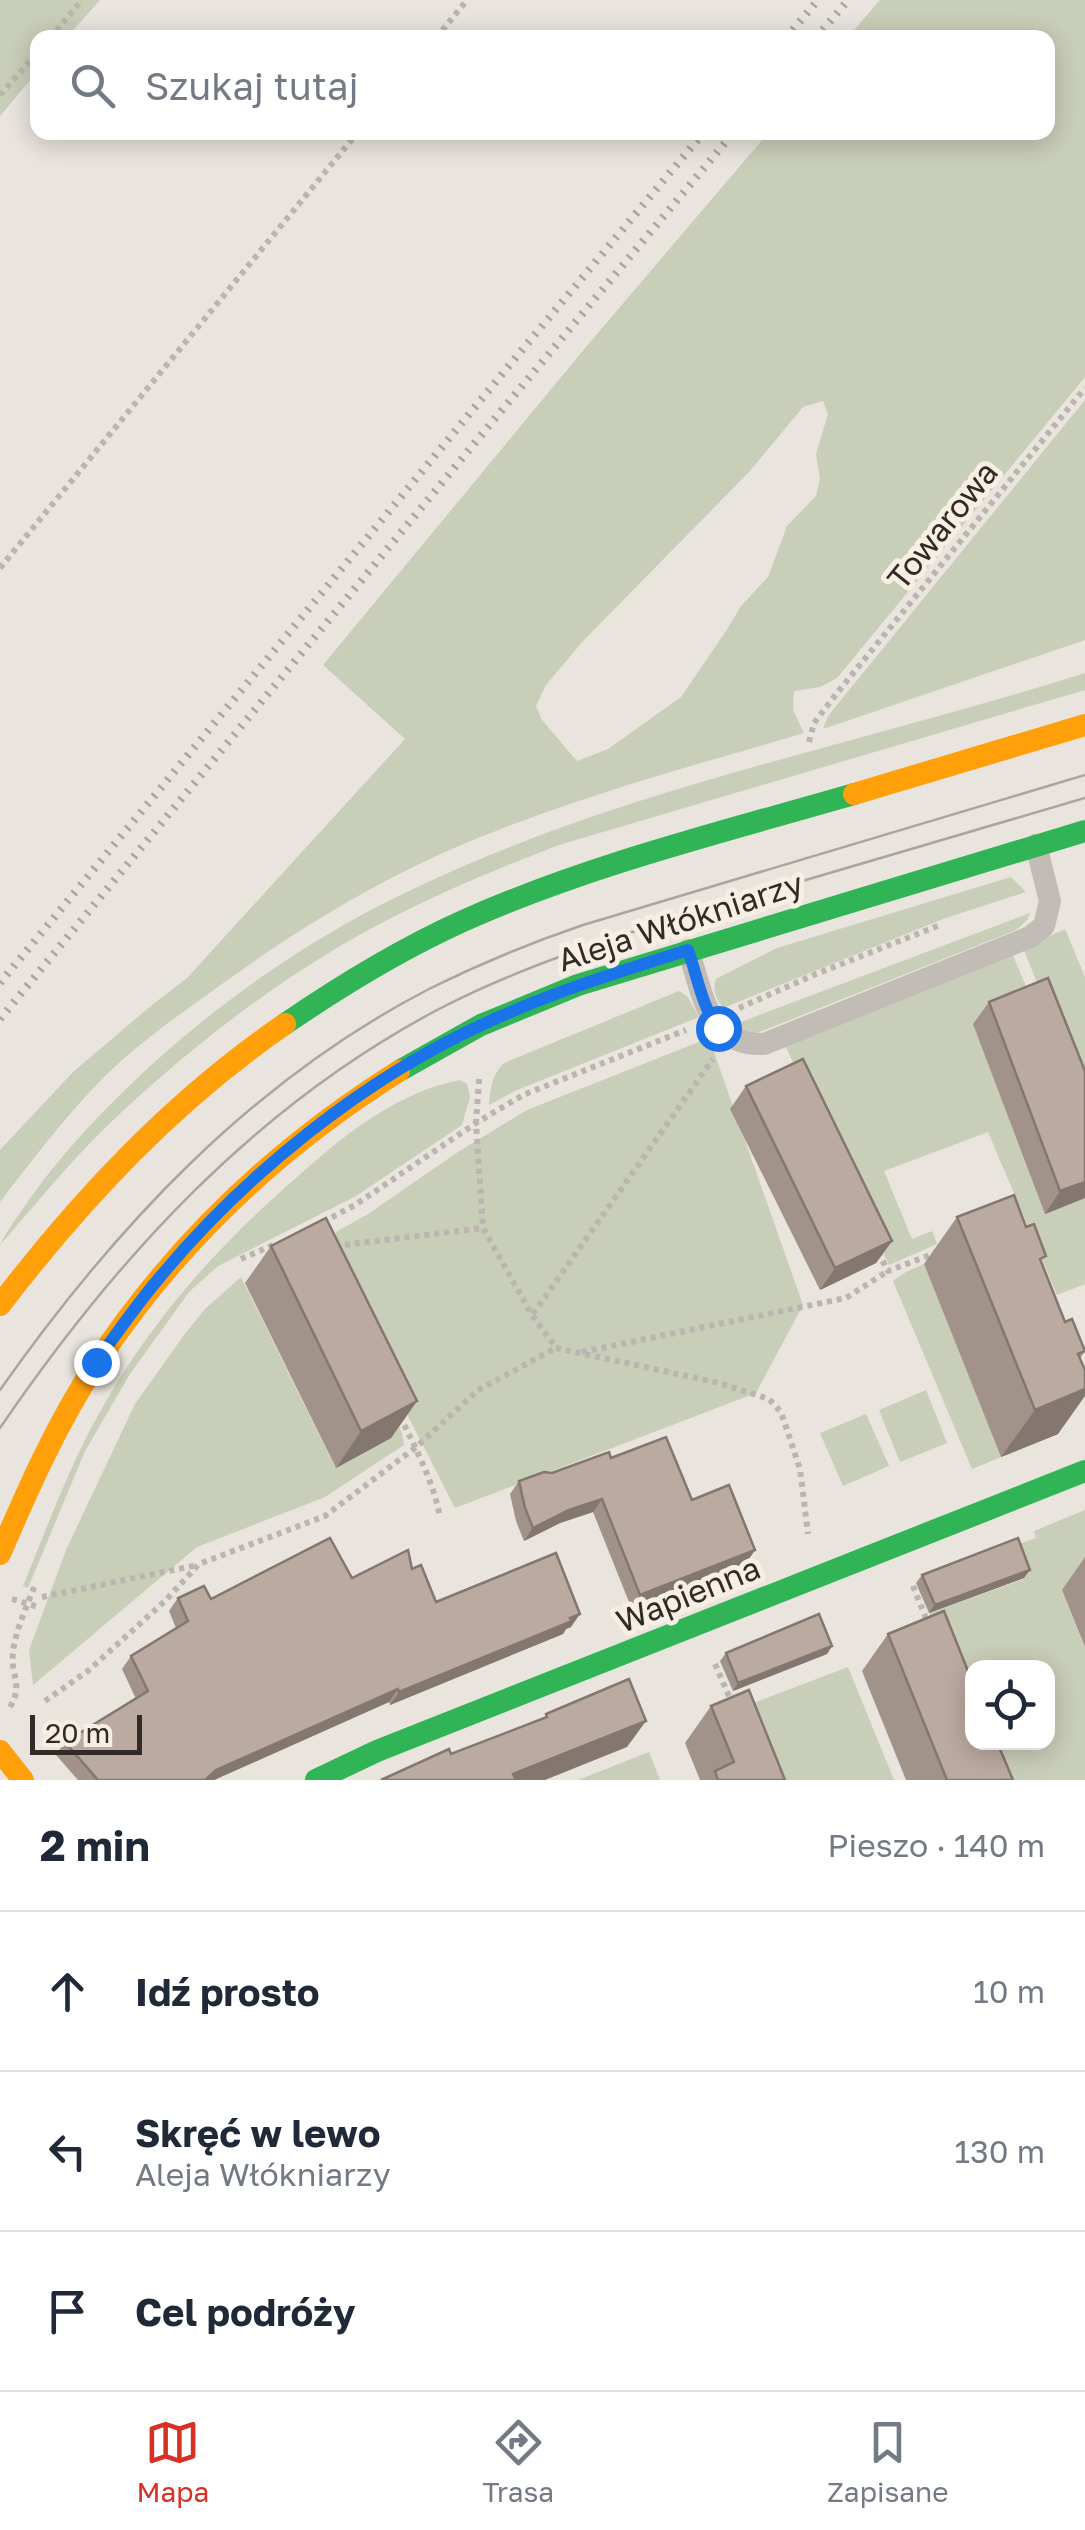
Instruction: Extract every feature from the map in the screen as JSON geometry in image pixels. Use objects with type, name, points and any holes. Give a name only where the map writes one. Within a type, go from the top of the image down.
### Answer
[{"type":"main road","points":[[0,1305],[56,1232],[161,1123],[268,1036],[407,950],[457,924],[561,882],[1085,725]]},
{"type":"main road","name":"Aleja Włókniarzy","points":[[0,1554],[74,1398],[162,1274],[240,1194],[332,1114],[386,1077],[484,1023],[590,981],[1085,831]]},
{"type":"main road","name":"Wapienna","points":[[316,1780],[377,1752],[1085,1471]]},
{"type":"main road","points":[[0,1752],[23,1780]]},
{"type":"lane","points":[[688,950],[721,1029],[750,1044],[764,1044],[1030,936],[1044,926],[1050,901],[1036,845]]},
{"type":"path","points":[[57,30],[82,0]]},
{"type":"path","points":[[443,30],[467,0]]},
{"type":"path","points":[[0,95],[30,61]]},
{"type":"path","points":[[0,568],[351,140]]},
{"type":"path","name":"Towarowa","points":[[809,742],[814,723],[837,693],[1085,388]]},
{"type":"path","points":[[310,1228],[355,1205],[523,1096],[667,1037],[721,1029],[816,974],[944,924]]},
{"type":"path","points":[[484,1023],[476,1123],[482,1228],[532,1314],[556,1348],[716,1382],[769,1399],[781,1412],[800,1469],[809,1544],[821,1576]]},
{"type":"path","points":[[532,1314],[721,1029]]},
{"type":"path","points":[[325,1221],[327,1231]]},
{"type":"path","points":[[329,1247],[482,1228]]},
{"type":"path","points":[[870,1236],[888,1271]]},
{"type":"path","points":[[236,1262],[281,1241]]},
{"type":"path","points":[[576,1353],[846,1298],[888,1271],[940,1251]]},
{"type":"path","points":[[42,1597],[199,1564],[325,1516],[416,1448],[478,1390],[556,1348]]},
{"type":"path","points":[[400,1415],[426,1468],[440,1516]]},
{"type":"path","points":[[45,1701],[102,1658],[199,1564]]},
{"type":"path","points":[[1,1714],[16,1696],[18,1684],[12,1654],[40,1571]]},
{"type":"path","points":[[907,1571],[936,1644]]},
{"type":"path","points":[[12,1598],[38,1608]]},
{"type":"path","points":[[708,1649],[738,1718]]},
{"type":"green space","points":[[0,0],[100,0],[73,30],[30,30],[30,80],[0,116]]},
{"type":"green space","points":[[880,0],[1085,0],[1085,377],[837,678],[820,687],[794,691],[793,710],[804,733],[518,822],[409,869],[342,905],[246,967],[129,1055],[75,1108],[0,1202],[0,1150],[74,1071],[187,978],[405,739],[323,665],[762,140],[1055,140],[1055,30],[854,30]],"holes":[[[823,401],[828,414],[816,454],[820,479],[816,496],[787,526],[768,577],[741,606],[681,697],[608,749],[577,761],[542,720],[536,706],[546,685],[584,640],[750,471],[803,407]]]},
{"type":"green space","points":[[1085,400],[1085,640],[823,729],[828,716]]},
{"type":"green space","points":[[1085,673],[1085,690],[559,845],[397,915],[281,983],[174,1066],[93,1140],[0,1245],[68,1150],[154,1063],[257,980],[369,911],[488,856],[571,824],[742,770]]},
{"type":"green space","points":[[1011,877],[1026,892],[943,919],[723,1008],[717,998],[716,979],[777,948]]},
{"type":"green space","points":[[1030,913],[1016,930],[752,1035],[733,1025]]},
{"type":"green space","points":[[1065,929],[1085,977],[1085,1101],[1023,948]]},
{"type":"green space","points":[[1012,953],[1032,1001],[974,1025],[1045,1213],[1085,1198],[1085,1284],[1057,1295],[988,1132],[884,1171],[912,1239],[932,1231],[937,1244],[889,1265],[785,1045]]},
{"type":"green space","points":[[679,991],[687,996],[699,1017],[517,1090],[489,1105],[494,1078],[504,1063]]},
{"type":"green space","points":[[709,1038],[803,1305],[756,1393],[455,1508],[342,1287],[336,1232],[527,1110]]},
{"type":"green space","points":[[460,1080],[467,1084],[470,1097],[462,1125],[356,1196],[218,1266],[189,1292],[130,1374],[85,1451],[28,1588],[23,1586],[66,1480],[96,1419],[139,1349],[189,1285],[244,1226],[339,1141],[397,1103]]},
{"type":"green space","points":[[924,1264],[1001,1457],[972,1469],[893,1281]]},
{"type":"green space","points":[[241,1277],[335,1467],[385,1398],[404,1445],[325,1497],[197,1547],[33,1685],[29,1650],[66,1550],[135,1404],[205,1309]]},
{"type":"green space","points":[[926,1390],[947,1443],[900,1462],[879,1410]]},
{"type":"green space","points":[[866,1414],[889,1466],[843,1486],[820,1433]]},
{"type":"green space","points":[[1085,1510],[1085,1580],[1062,1590],[1085,1648],[1085,1780],[996,1780],[984,1750],[1055,1750],[1055,1660],[965,1660],[965,1703],[929,1613],[1024,1579],[1013,1546],[1036,1538],[1034,1531]]},
{"type":"green space","points":[[848,1667],[894,1780],[778,1780],[748,1705]]},
{"type":"green space","points":[[649,1752],[660,1780],[578,1780]]},
{"type":"building","points":[[1048,978],[1085,1071],[1085,1182],[1060,1191],[989,1002]]},
{"type":"building","points":[[803,1059],[892,1241],[835,1268],[746,1086]]},
{"type":"building","points":[[1014,1195],[1026,1227],[1034,1224],[1046,1256],[1040,1259],[1065,1322],[1072,1319],[1085,1351],[1078,1354],[1085,1370],[1085,1389],[1035,1410],[957,1217]]},
{"type":"building","points":[[326,1218],[417,1401],[361,1431],[271,1246]]},
{"type":"building","points":[[666,1437],[692,1500],[729,1485],[755,1550],[640,1595],[602,1499],[533,1528],[519,1481],[609,1452],[611,1458]]},
{"type":"building","points":[[330,1538],[352,1578],[408,1550],[412,1569],[421,1565],[436,1602],[556,1553],[580,1614],[570,1618],[572,1621],[399,1692],[398,1689],[216,1770],[205,1780],[98,1780],[65,1742],[148,1691],[131,1656],[188,1621],[178,1598],[204,1586],[211,1599]]},
{"type":"building","points":[[1018,1538],[1030,1570],[935,1605],[922,1575]]},
{"type":"building","points":[[944,1611],[965,1664],[965,1750],[1000,1750],[1013,1780],[947,1780],[888,1634]]},
{"type":"building","points":[[819,1614],[832,1646],[738,1683],[726,1653]]},
{"type":"building","points":[[629,1679],[646,1721],[513,1774],[516,1780],[381,1780],[449,1749],[451,1754],[547,1717],[546,1714]]},
{"type":"building","points":[[749,1690],[785,1780],[718,1780],[715,1771],[734,1762],[711,1706]]},
{"type":"tram line","points":[[0,1390],[90,1272],[190,1163],[303,1068],[364,1026],[429,989],[505,954],[583,925],[1085,775]]},
{"type":"tram line","points":[[0,1428],[92,1304],[194,1191],[309,1091],[439,1009],[556,958],[636,931],[1085,798]]},
{"type":"railway","points":[[793,30],[818,0]]},
{"type":"railway","points":[[823,30],[848,0]]},
{"type":"railway","points":[[0,983],[697,140]]},
{"type":"railway","points":[[0,1019],[727,140]]},
{"type":"traffic: fast","points":[[285,1024],[394,956],[510,901],[656,851],[854,794]]},
{"type":"traffic: fast","points":[[399,1071],[481,1025],[578,985],[1085,831]]},
{"type":"traffic: fast","points":[[316,1780],[377,1751],[1085,1471]]},
{"type":"traffic: slow","points":[[854,794],[1085,725]]},
{"type":"traffic: slow","points":[[0,1305],[132,1153],[205,1085],[285,1024]]},
{"type":"traffic: slow","points":[[0,1554],[68,1409],[126,1320],[159,1279],[231,1201],[271,1166],[399,1071]]},
{"type":"traffic: slow","points":[[0,1751],[23,1780]]},
{"type":"route","points":[[96,1362],[162,1274],[290,1148],[386,1077],[442,1045],[531,1003],[688,950],[718,1028]]}]
